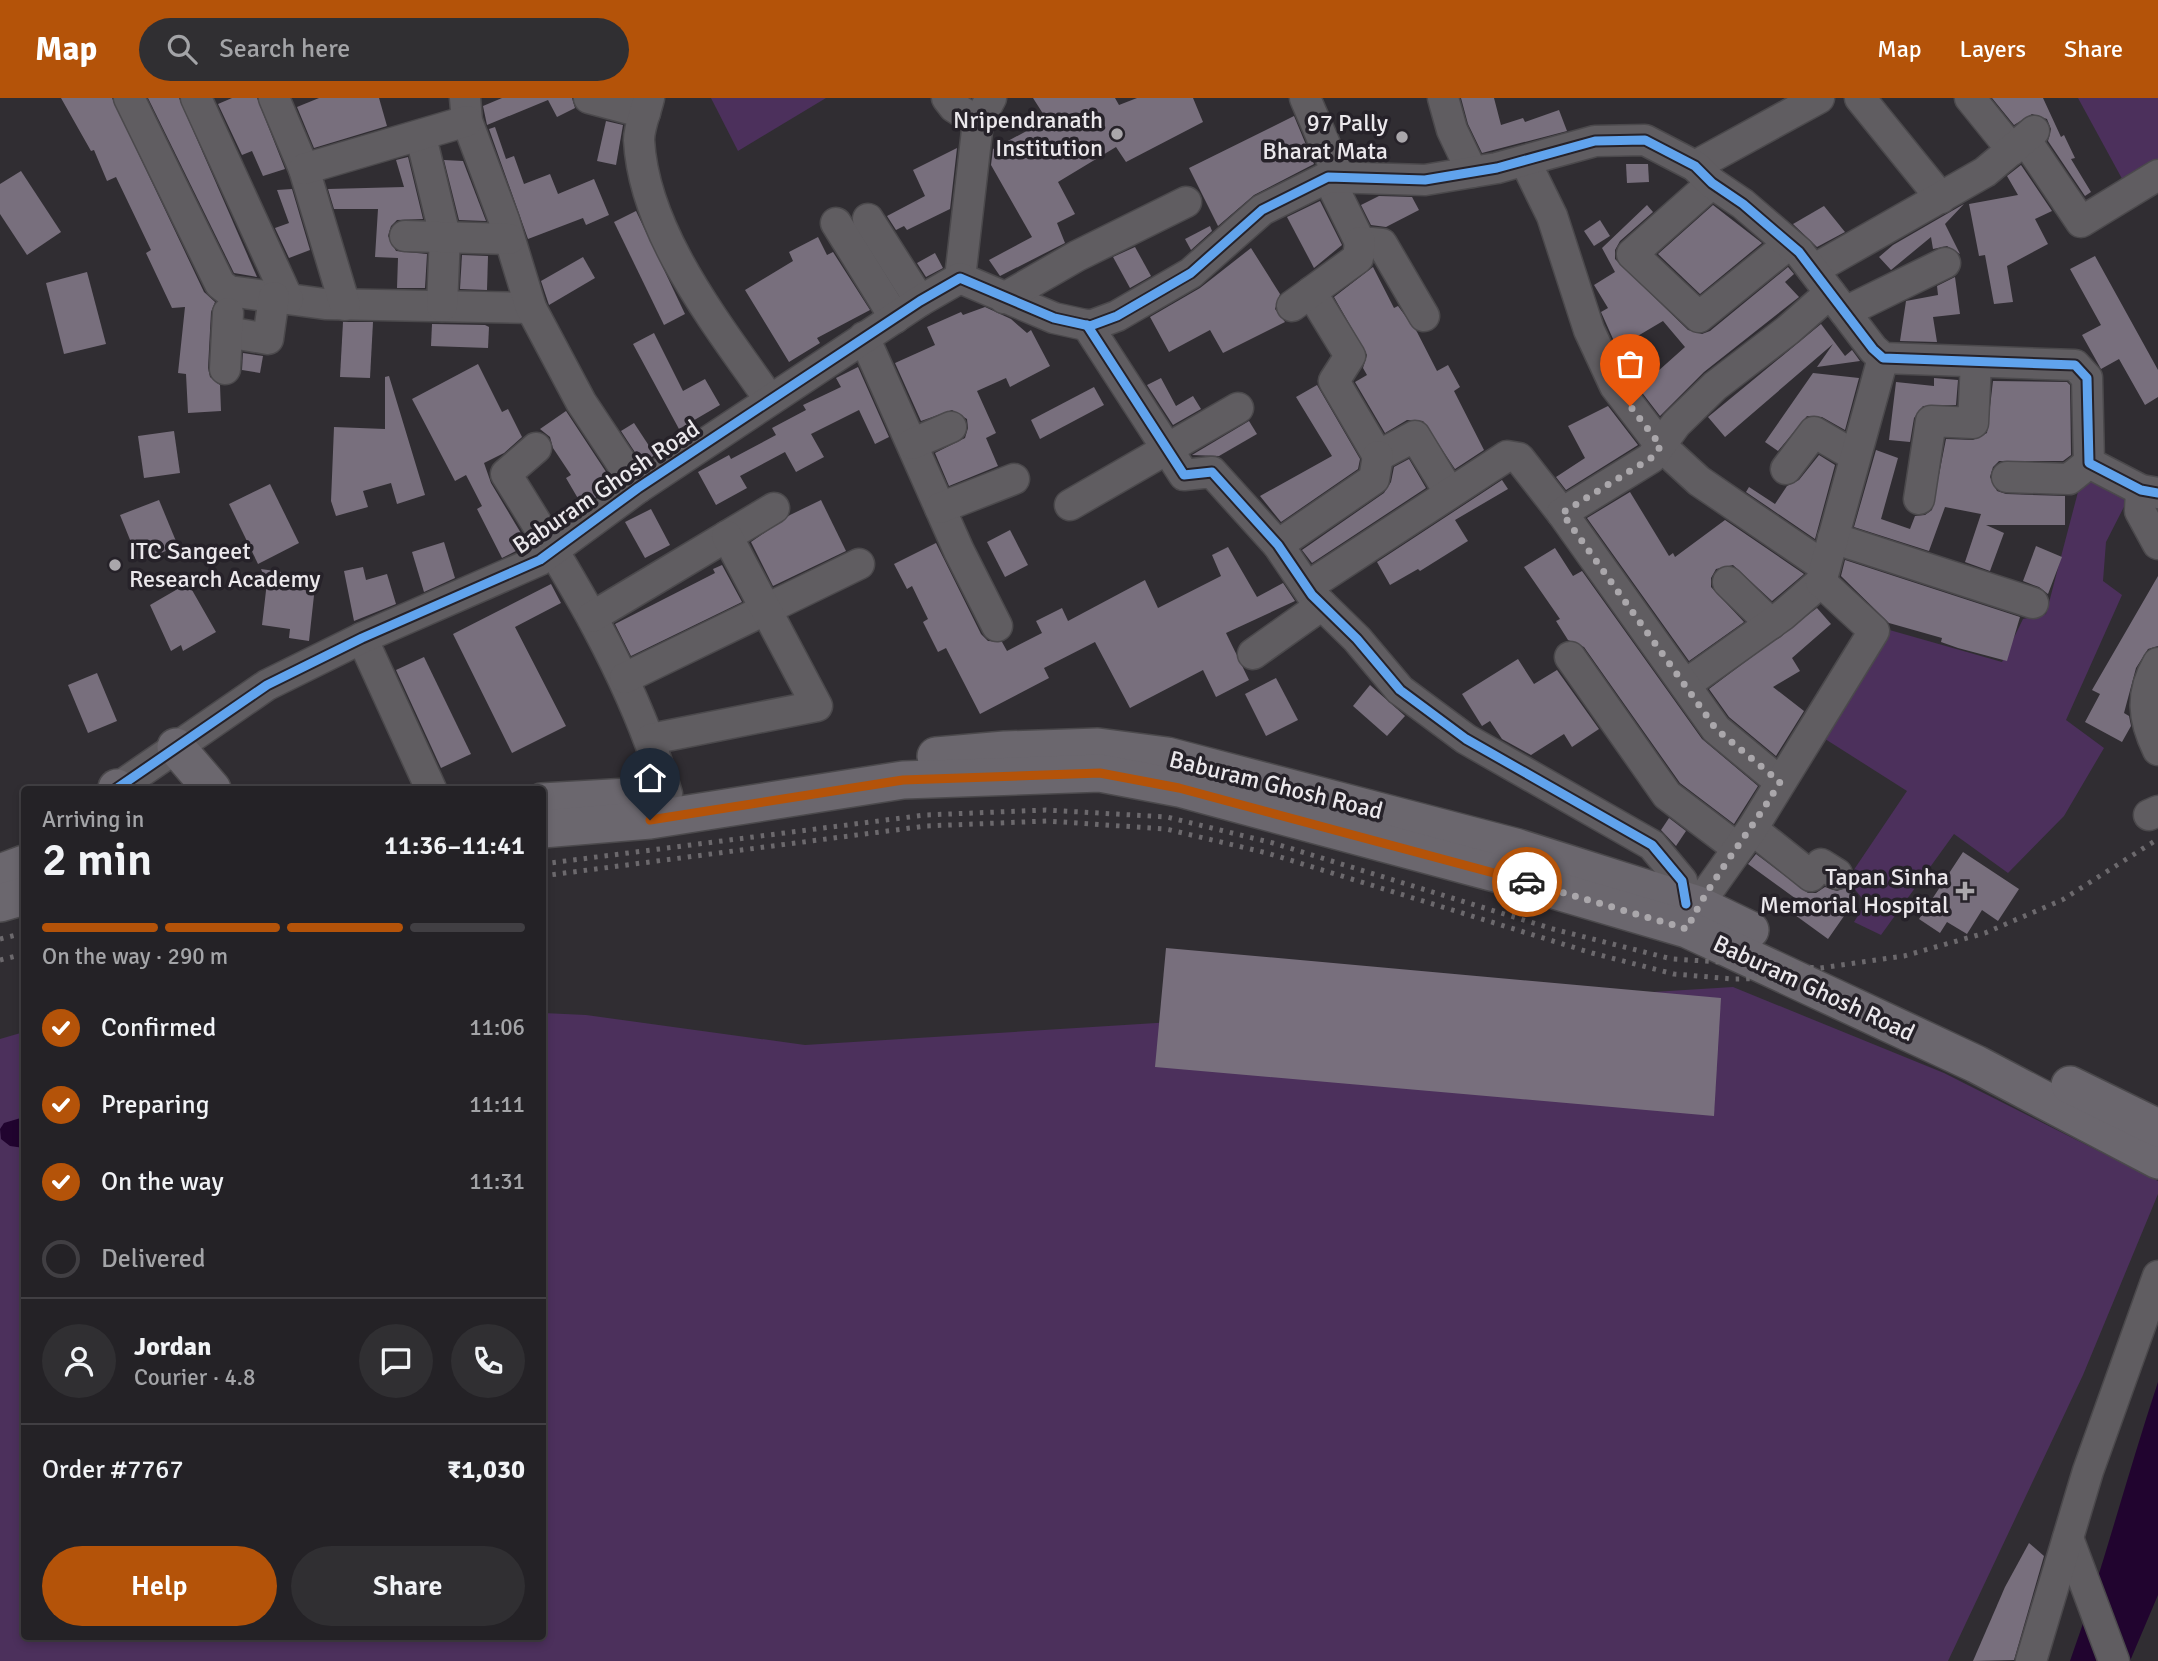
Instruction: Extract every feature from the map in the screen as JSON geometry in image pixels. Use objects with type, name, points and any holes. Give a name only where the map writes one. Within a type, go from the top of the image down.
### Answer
[{"type":"main road","points":[[176,747],[209,786]]},
{"type":"main road","name":"Baburam Ghosh Road","points":[[546,802],[667,794],[868,763],[1005,750],[1098,747],[1167,756],[1516,847],[1690,913],[2016,1076],[2158,1160]]},
{"type":"main road","name":"Baburam Ghosh Road","points":[[546,829],[650,820],[903,780],[1100,773],[1179,788],[1332,829],[1690,913]]},
{"type":"main road","points":[[0,873],[21,865]]},
{"type":"main road","points":[[0,903],[21,897]]},
{"type":"main road","name":"Baburam Ghosh Road","points":[[2016,1076],[2158,1128]]},
{"type":"street","points":[[129,98],[220,284],[229,291],[345,305],[531,307]]},
{"type":"street","points":[[196,98],[281,298],[268,339],[228,332]]},
{"type":"street","points":[[589,98],[647,106],[639,137],[651,204],[699,296],[770,400]]},
{"type":"street","points":[[947,98],[954,107],[985,110],[960,278],[1054,318],[1087,325],[1117,316],[1191,274],[1262,210],[1334,177],[1425,180],[1525,161],[1595,141],[1645,140],[1703,175],[1743,204],[1790,244],[1883,358],[2075,365],[2087,378],[2089,463]]},
{"type":"street","points":[[1278,545],[1374,479],[1378,456],[1334,381],[1350,355],[1302,299],[1357,258],[1360,242],[1306,98]]},
{"type":"street","points":[[1443,98],[1452,130],[1472,172]]},
{"type":"street","points":[[1790,244],[1699,317],[1632,254],[1703,175],[1819,98]]},
{"type":"street","points":[[1860,98],[1941,198]]},
{"type":"street","points":[[1970,98],[2024,140],[2081,222],[2158,175]]},
{"type":"street","points":[[284,101],[345,305]]},
{"type":"street","points":[[304,169],[346,155],[421,137],[466,110],[531,307],[581,402],[638,488]]},
{"type":"street","points":[[421,137],[445,236],[442,306]]},
{"type":"street","points":[[1562,513],[1651,458],[1676,424],[1715,386],[1788,330],[1941,198],[1985,172],[2024,140]]},
{"type":"street","points":[[1525,161],[1552,216],[1589,330],[1615,386],[1661,446],[1699,481],[1823,575],[1874,631],[1744,839],[1690,913]]},
{"type":"street","points":[[1004,298],[1077,256],[1186,202]]},
{"type":"street","points":[[868,219],[920,300]]},
{"type":"street","points":[[836,223],[895,318]]},
{"type":"street","points":[[405,236],[509,239]]},
{"type":"street","points":[[1360,242],[1382,244],[1424,316]]},
{"type":"street","points":[[1829,292],[1945,263]]},
{"type":"street","name":"Baburam Ghosh Road","points":[[121,786],[267,685],[362,638],[540,560],[638,488],[920,300],[960,278]]},
{"type":"street","points":[[225,369],[229,291]]},
{"type":"street","points":[[1087,325],[1184,475],[1212,472],[1278,545],[1315,596],[1400,690],[1466,739],[1652,845],[1682,881],[1690,913]]},
{"type":"street","points":[[864,337],[940,508],[997,626]]},
{"type":"street","points":[[1685,685],[1771,624],[1823,575],[1883,358]]},
{"type":"street","points":[[1919,499],[1931,421],[1973,423],[1976,363]]},
{"type":"street","points":[[1070,506],[1238,408]]},
{"type":"street","points":[[912,444],[951,427]]},
{"type":"street","points":[[1786,469],[1814,432],[1855,456]]},
{"type":"street","points":[[1378,456],[1415,436],[1449,492]]},
{"type":"street","points":[[536,448],[506,474],[554,550],[625,678],[651,739],[667,794]]},
{"type":"street","points":[[1252,654],[1315,596],[1449,492],[1507,456],[1519,458],[1562,513],[1716,729],[1780,782]]},
{"type":"street","points":[[2007,477],[2069,479],[2089,463]]},
{"type":"street","points":[[2089,463],[2150,492],[2140,511],[2158,544]]},
{"type":"street","points":[[940,508],[1014,478]]},
{"type":"street","points":[[592,617],[774,508]]},
{"type":"street","points":[[651,739],[817,706],[727,536]]},
{"type":"street","points":[[1833,538],[2033,603]]},
{"type":"street","points":[[625,678],[859,564]]},
{"type":"street","points":[[1728,582],[1771,624]]},
{"type":"street","points":[[362,638],[430,786]]},
{"type":"street","points":[[1570,657],[1667,795],[1811,876],[1821,864],[1837,874]]},
{"type":"street","points":[[2158,663],[2151,675],[2143,705],[2148,729],[2158,750]]},
{"type":"street","points":[[2016,1076],[2013,1100],[2158,1176]]},
{"type":"street","points":[[2031,1661],[2088,1471],[2158,1276]]},
{"type":"street","points":[[2068,1538],[2098,1626],[2112,1657]]},
{"type":"shaded area","points":[[711,98],[826,98],[738,151]]},
{"type":"shaded area","points":[[2078,98],[2158,98],[2158,165],[2126,186]]},
{"type":"shaded area","points":[[2084,469],[2130,495],[2106,542],[2103,581],[2122,595],[2066,720],[2104,748],[2064,816],[2008,873],[1954,834],[1881,935],[1854,922],[1866,903],[1847,880],[1907,791],[1822,737],[1886,629],[2002,662],[2023,619],[2046,614]]},
{"type":"shaded area","points":[[1733,987],[1944,1073],[2158,1181],[2158,1194],[2083,1375],[1948,1661],[0,1661],[0,1039],[21,1033],[21,1640],[546,1640],[546,1013],[586,1015],[805,1045]]},
{"type":"shaded area","points":[[21,1118],[21,1148],[10,1146],[1,1139],[0,1129],[4,1123]]},
{"type":"shaded area","points":[[2158,1382],[2158,1595],[2130,1661],[2070,1661],[2093,1592]]},
{"type":"building","points":[[61,98],[112,98],[204,292],[215,302],[211,312],[208,368],[210,377],[220,385],[221,411],[188,413],[186,374],[178,373],[185,307],[172,308],[146,253],[151,250],[116,177],[107,181],[94,150],[91,151]]},
{"type":"building","points":[[148,98],[179,98],[257,277],[234,273]]},
{"type":"building","points":[[232,98],[257,98],[285,169],[263,176],[252,151],[242,155],[218,104]]},
{"type":"building","points":[[319,98],[379,98],[387,126],[314,148],[297,107]]},
{"type":"building","points":[[502,98],[572,98],[575,108],[557,117],[548,100],[487,125],[483,106]]},
{"type":"building","points":[[1033,98],[1115,98],[1119,105],[1137,98],[1193,98],[1203,122],[1126,162],[1116,147],[1058,182],[1075,214],[1057,223],[1065,243],[1000,276],[989,260],[1032,237],[991,165],[993,149],[1047,120]]},
{"type":"building","points":[[1461,98],[1494,98],[1501,125],[1523,118],[1525,122],[1559,110],[1567,131],[1482,153],[1468,124]]},
{"type":"building","points":[[1992,98],[2043,98],[2061,137],[2064,135],[2075,158],[2071,159],[2091,192],[2085,196],[2048,141],[2051,129],[2047,119],[2032,114],[2014,125]]},
{"type":"building","points":[[1294,116],[1314,164],[1254,195],[1218,226],[1189,168]]},
{"type":"building","points":[[606,121],[623,125],[616,165],[597,161]]},
{"type":"building","points":[[495,127],[506,159],[514,156],[524,184],[550,174],[558,194],[594,179],[609,215],[586,225],[583,218],[528,239],[489,129]]},
{"type":"building","points":[[957,148],[950,209],[907,230],[904,226],[896,230],[887,216],[925,196],[913,170]]},
{"type":"building","points":[[408,157],[423,219],[397,220],[391,226],[388,236],[396,251],[427,254],[425,288],[397,288],[398,258],[375,257],[378,209],[334,209],[328,189],[404,187],[396,160]]},
{"type":"building","points":[[444,160],[463,161],[486,221],[459,220]]},
{"type":"building","points":[[1626,164],[1648,164],[1649,182],[1627,183]]},
{"type":"building","points":[[2021,165],[2052,211],[2035,219],[2048,244],[2007,266],[2013,302],[1994,304],[1985,255],[1979,256],[1969,204],[2018,195],[2007,176]]},
{"type":"building","points":[[21,171],[61,232],[27,255],[0,214],[0,184]]},
{"type":"building","points":[[292,189],[310,250],[289,258],[275,228],[289,223],[277,190]]},
{"type":"building","points":[[1379,196],[1412,197],[1419,210],[1386,227],[1371,225],[1361,205]]},
{"type":"building","points":[[1320,201],[1342,245],[1314,268],[1287,217]]},
{"type":"building","points":[[1964,204],[1945,224],[1960,254],[1947,246],[1933,249],[1931,237],[1891,270],[1879,257],[1893,245]]},
{"type":"building","points":[[1647,205],[1653,212],[1620,241],[1615,250],[1615,259],[1688,330],[1702,334],[1710,331],[1788,267],[1794,274],[1785,282],[1799,297],[1704,372],[1660,416],[1630,377],[1601,312],[1608,308],[1594,285],[1615,272],[1602,248]],"holes":[[[1663,321],[1685,347],[1657,372],[1636,337]]]},
{"type":"building","points":[[1713,205],[1762,243],[1700,294],[1658,254]]},
{"type":"building","points":[[1824,206],[1845,232],[1817,247],[1793,224]]},
{"type":"building","points":[[636,211],[685,314],[664,325],[614,222]]},
{"type":"building","points":[[1600,220],[1610,236],[1594,246],[1584,231]]},
{"type":"building","points":[[1210,226],[1212,231],[1191,250],[1185,239]]},
{"type":"building","points":[[818,237],[827,255],[833,252],[870,310],[817,338],[820,343],[789,362],[745,290],[793,261],[789,252]]},
{"type":"building","points":[[1135,247],[1151,276],[1130,288],[1113,257]]},
{"type":"building","points":[[1251,248],[1280,294],[1275,309],[1285,322],[1223,353],[1210,330],[1169,352],[1150,317],[1200,288]]},
{"type":"building","points":[[935,253],[943,268],[926,277],[917,263]]},
{"type":"building","points":[[462,255],[488,256],[487,290],[460,289]]},
{"type":"building","points":[[2095,256],[2158,370],[2158,397],[2145,405],[2119,359],[2101,369],[2082,335],[2101,325],[2070,269]]},
{"type":"building","points":[[583,257],[595,278],[549,305],[541,281]]},
{"type":"building","points":[[1373,267],[1394,308],[1398,306],[1417,332],[1437,371],[1448,365],[1460,387],[1454,391],[1484,450],[1455,469],[1423,421],[1407,420],[1385,433],[1355,382],[1367,375],[1363,368],[1367,355],[1334,297]]},
{"type":"building","points":[[87,272],[106,344],[64,354],[46,283]]},
{"type":"building","points":[[1955,277],[1960,314],[1933,317],[1937,342],[1900,341],[1906,301],[1938,295],[1937,286]]},
{"type":"building","points":[[985,307],[1011,319],[1027,333],[1031,330],[1050,366],[1010,387],[1006,378],[977,391],[996,433],[986,438],[998,466],[949,486],[935,453],[965,438],[967,419],[952,410],[921,421],[895,363],[935,345],[927,327],[961,312],[963,315]]},
{"type":"building","points":[[343,322],[373,322],[370,378],[340,377]]},
{"type":"building","points":[[432,324],[485,325],[489,327],[488,348],[431,346]]},
{"type":"building","points":[[1821,324],[1845,356],[1852,350],[1860,361],[1817,367],[1833,344],[1725,437],[1708,417]]},
{"type":"building","points":[[654,333],[683,391],[705,379],[720,405],[679,429],[633,344]]},
{"type":"building","points":[[243,353],[263,356],[260,373],[242,370]]},
{"type":"building","points":[[478,364],[502,412],[508,409],[522,437],[504,453],[484,463],[491,483],[528,545],[502,558],[477,509],[482,506],[466,475],[455,481],[412,399]]},
{"type":"building","points":[[858,367],[889,437],[875,444],[859,410],[811,434],[824,457],[796,472],[785,452],[740,476],[747,488],[716,505],[698,472],[729,455],[731,459],[776,435],[772,428],[806,410],[803,405],[841,387],[836,378]]},
{"type":"building","points":[[1813,373],[1859,378],[1845,430],[1822,417],[1807,416],[1778,451],[1765,442]]},
{"type":"building","points":[[389,376],[425,495],[397,504],[391,483],[363,491],[368,507],[336,516],[331,501],[334,427],[385,429],[385,377]]},
{"type":"building","points":[[1161,378],[1176,406],[1193,396],[1201,409],[1173,425],[1147,385]]},
{"type":"building","points":[[1934,378],[1958,380],[1956,405],[1923,406],[1914,418],[1910,442],[1889,440],[1896,382],[1934,386]]},
{"type":"building","points":[[1993,381],[2067,382],[2070,385],[2071,455],[2063,461],[1999,461],[1993,467],[1990,477],[1997,491],[2006,494],[2065,496],[2065,525],[1986,525],[2004,533],[1990,571],[1965,562],[1981,514],[1945,507],[1929,551],[1854,527],[1876,450],[1898,458],[1881,519],[1910,529],[1915,516],[1925,515],[1932,510],[1946,439],[1973,440],[1987,433]]},
{"type":"building","points":[[1317,385],[1360,459],[1358,469],[1281,522],[1260,496],[1332,456],[1296,397]]},
{"type":"building","points":[[1094,387],[1104,405],[1040,439],[1031,420]]},
{"type":"building","points":[[1608,406],[1638,445],[1566,490],[1556,477],[1585,458],[1568,426]]},
{"type":"building","points":[[566,411],[614,484],[583,507],[566,478],[571,475],[553,448],[550,437],[540,429]]},
{"type":"building","points":[[1249,421],[1257,434],[1219,456],[1192,455]]},
{"type":"building","points":[[634,423],[655,455],[642,463],[621,431]]},
{"type":"building","points":[[174,431],[180,473],[144,478],[138,436]]},
{"type":"building","points":[[1819,455],[1835,465],[1815,539],[1746,492],[1749,487],[1775,504],[1787,486],[1799,480]]},
{"type":"building","points":[[1409,459],[1426,488],[1312,563],[1302,550],[1384,493],[1391,482],[1394,467]]},
{"type":"building","points":[[1502,480],[1508,489],[1455,520],[1468,541],[1420,571],[1418,569],[1390,585],[1377,562]]},
{"type":"building","points":[[270,484],[299,543],[258,564],[229,504]]},
{"type":"building","points":[[1630,492],[1669,556],[1673,553],[1675,557],[1725,520],[1804,574],[1772,601],[1733,565],[1716,569],[1711,578],[1711,587],[1744,622],[1689,661],[1587,518]]},
{"type":"building","points":[[159,500],[178,546],[139,562],[120,515]]},
{"type":"building","points":[[821,500],[846,551],[773,586],[751,542],[790,515]]},
{"type":"building","points":[[651,509],[670,545],[645,558],[625,522]]},
{"type":"building","points":[[1010,530],[1028,565],[1005,577],[987,542]]},
{"type":"building","points":[[444,542],[455,578],[424,592],[412,552]]},
{"type":"building","points":[[936,543],[981,634],[988,641],[1002,642],[1007,651],[1042,633],[1036,621],[1062,608],[1068,621],[1145,580],[1158,608],[1221,576],[1212,555],[1228,547],[1257,597],[1283,583],[1295,601],[1226,633],[1249,680],[1216,697],[1203,670],[1130,708],[1095,642],[1044,668],[1049,678],[980,714],[946,648],[938,652],[923,622],[928,619],[912,586],[907,589],[894,564]]},
{"type":"building","points":[[2036,546],[2062,557],[2048,594],[2023,581]]},
{"type":"building","points":[[1555,548],[1573,576],[1582,571],[1702,739],[1758,786],[1734,824],[1680,783],[1584,647],[1568,640],[1556,621],[1560,619],[1524,567]]},
{"type":"building","points":[[1845,560],[2020,617],[2007,661],[1958,648],[1941,642],[1942,638],[1889,623],[1841,576]]},
{"type":"building","points":[[722,565],[742,602],[631,656],[615,624],[715,573],[713,569]]},
{"type":"building","points":[[363,567],[366,580],[387,574],[396,604],[354,621],[344,571]]},
{"type":"building","points":[[261,569],[316,577],[309,641],[289,638],[290,629],[262,625],[267,582]]},
{"type":"building","points":[[2158,576],[2158,646],[2148,649],[2136,668],[2124,713],[2129,716],[2131,726],[2122,742],[2085,722],[2100,694],[2092,690]]},
{"type":"building","points":[[188,583],[216,632],[183,651],[181,645],[171,651],[150,605]]},
{"type":"building","points":[[551,584],[561,603],[515,627],[566,726],[512,753],[453,634]]},
{"type":"building","points":[[1817,608],[1831,624],[1792,658],[1800,671],[1773,687],[1804,711],[1776,756],[1729,717],[1709,689]]},
{"type":"building","points":[[424,657],[471,754],[441,768],[396,670]]},
{"type":"building","points":[[1518,659],[1534,684],[1557,670],[1599,729],[1572,747],[1564,734],[1531,755],[1502,739],[1490,721],[1482,726],[1462,694]]},
{"type":"building","points":[[97,673],[117,721],[88,733],[68,685]]},
{"type":"building","points":[[1276,678],[1298,720],[1266,736],[1245,694]]},
{"type":"building","points":[[1370,685],[1405,716],[1387,736],[1353,706]]},
{"type":"building","points":[[1669,818],[1686,831],[1676,846],[1661,830]]},
{"type":"building","points":[[1963,852],[2019,889],[1998,921],[1982,910],[1967,934],[1947,922],[1940,933],[1919,919]]},
{"type":"building","points":[[1756,854],[1808,893],[1816,893],[1825,887],[1837,891],[1847,887],[1858,896],[1828,939],[1795,915],[1803,904],[1748,864]]},
{"type":"building","points":[[1166,948],[1721,998],[1714,1116],[1155,1067]]},
{"type":"building","points":[[2029,1543],[2044,1556],[2014,1660],[1973,1661],[2005,1587]]},
{"type":"railway","points":[[546,863],[925,815],[1046,810],[1167,817],[1273,843],[1553,929],[1672,959],[1820,968],[1904,956],[1985,933],[2062,900],[2158,839]]},
{"type":"railway","points":[[546,875],[926,826],[1047,821],[1166,829],[1267,853],[1592,953],[1674,974],[1733,979],[1818,978]]},
{"type":"railway","points":[[0,939],[21,934]]},
{"type":"railway","points":[[0,960],[21,955]]},
{"type":"cycle path","points":[[120,786],[267,685],[362,638],[540,560],[638,488],[920,301],[960,278],[1054,318],[1090,326],[1117,316],[1191,273],[1262,210],[1328,177],[1425,180],[1497,168],[1595,141],[1645,140],[1695,166],[1712,183],[1743,204],[1799,252],[1873,349],[1883,358],[2075,365],[2087,378],[2089,463],[2141,490],[2158,493]]},
{"type":"cycle path","points":[[1087,325],[1184,475],[1212,472],[1278,545],[1312,595],[1357,639],[1400,690],[1466,739],[1652,845],[1682,881],[1686,904]]},
{"type":"way so far","points":[[1527,882],[1687,929],[1698,905],[1752,830],[1780,782],[1716,729],[1562,513],[1651,458],[1661,446],[1630,406]]},
{"type":"place","name":"Nripendranath Institution","points":[[1117,134]]},
{"type":"place","name":"97 Pally Bharat Mata","points":[[1402,137]]},
{"type":"place","name":"ITC Sangeet Research Academy","points":[[115,565]]},
{"type":"place","name":"Tapan Sinha Memorial Hospital","points":[[1965,891]]},
{"type":"route","points":[[650,820],[903,780],[1100,773],[1179,788],[1527,882]]}]
